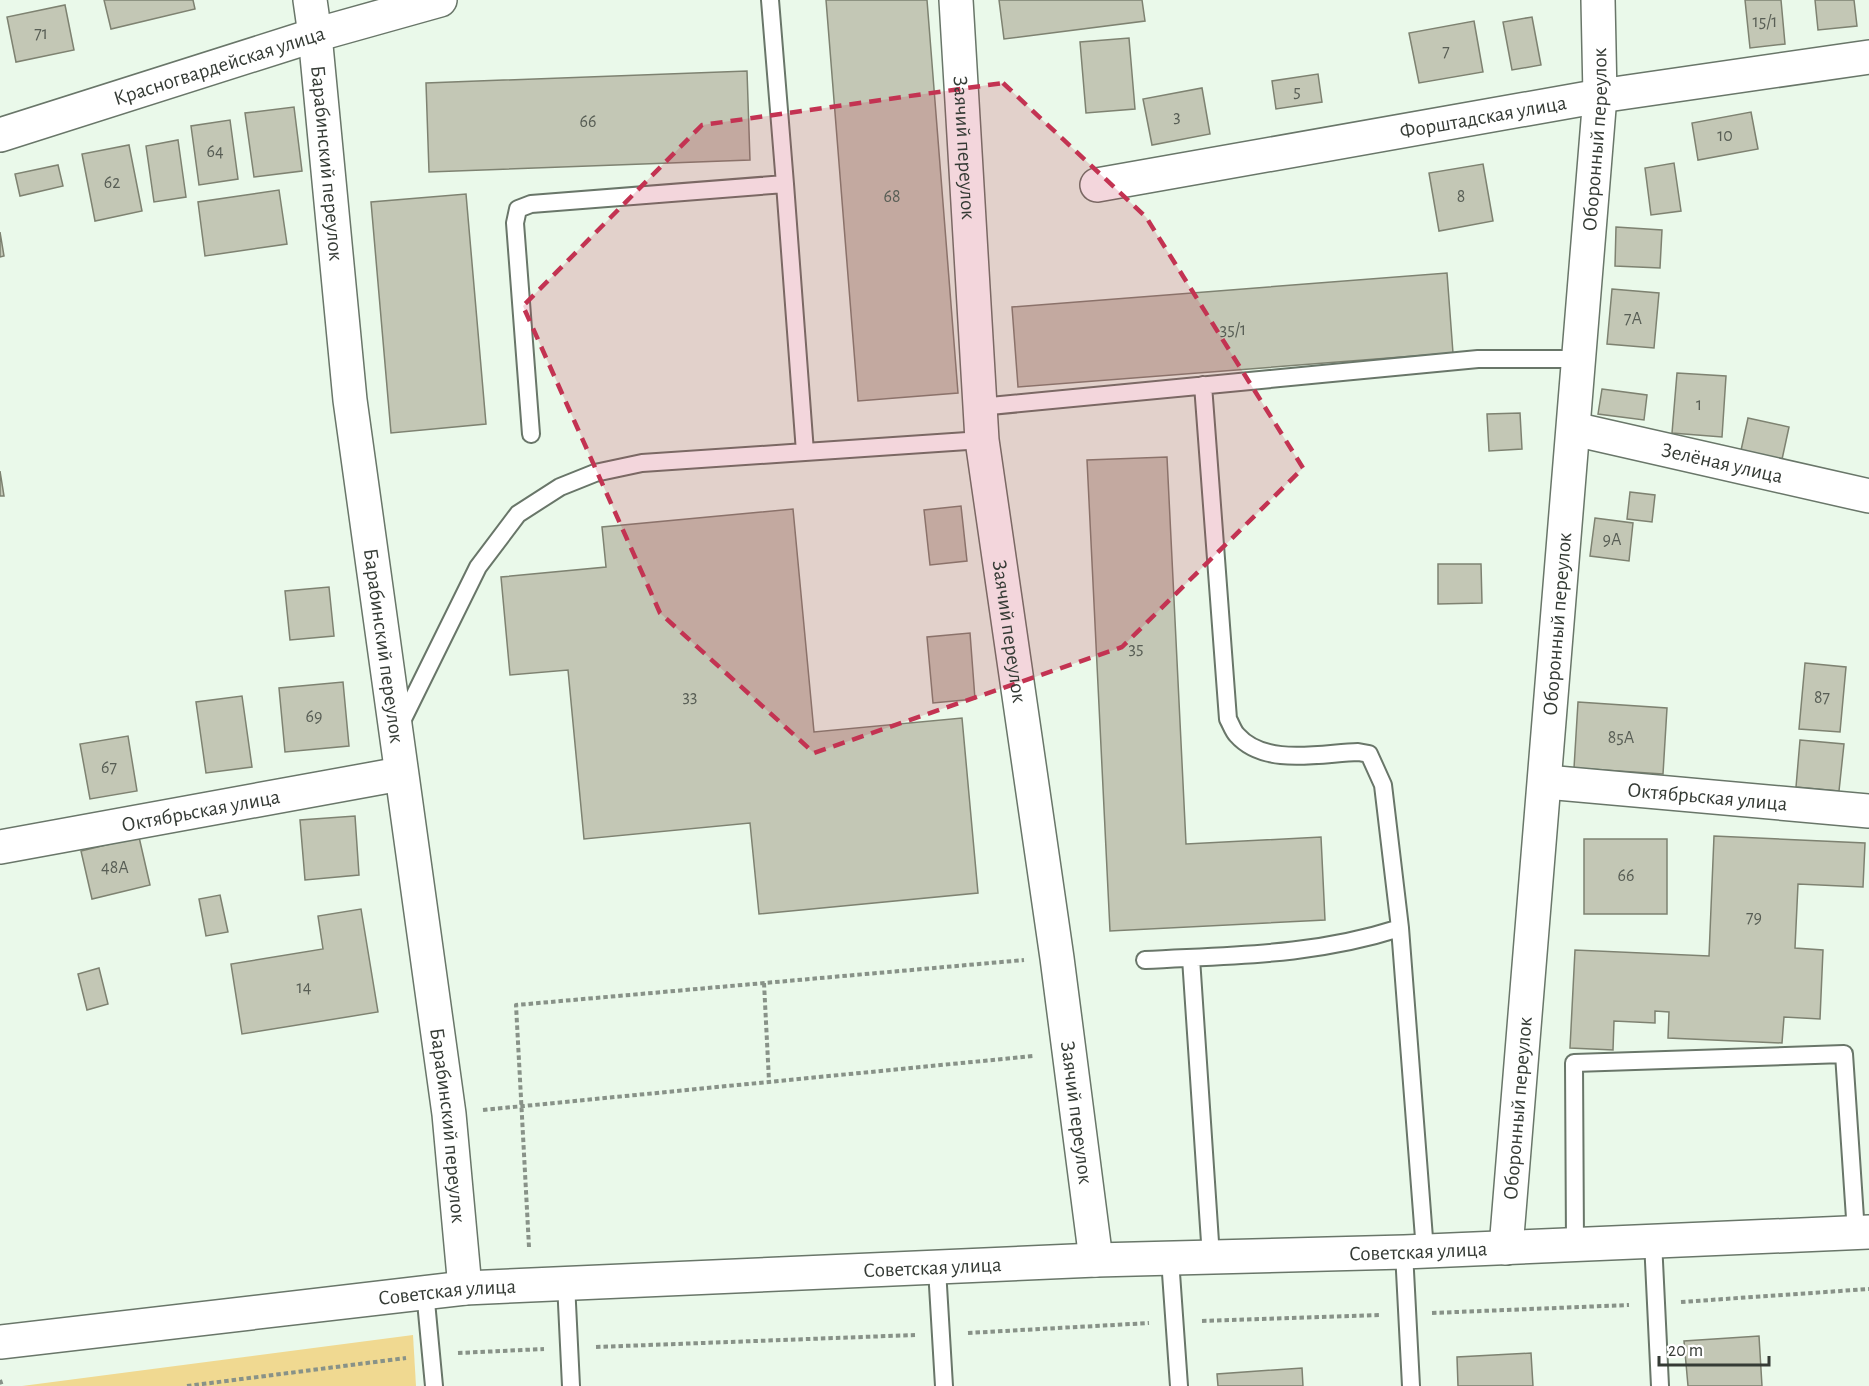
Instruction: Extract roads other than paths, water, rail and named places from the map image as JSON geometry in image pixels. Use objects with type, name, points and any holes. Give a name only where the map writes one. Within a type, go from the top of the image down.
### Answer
[{"type":"street","name":"Барабинский переулок","points":[[310,0],[350,400],[397,731],[400,774],[449,1114],[465,1288]]},
{"type":"street","name":"Красногвардейская улица","points":[[0,135],[315,34],[440,0]]},
{"type":"street","name":"Заячий переулок","points":[[956,0],[982,440],[1058,958],[1096,1260]]},
{"type":"street","name":"Оборонный переулок","points":[[1506,1248],[1600,96],[1598,0]]},
{"type":"street","name":"Форштадская улица","points":[[1097,185],[1600,96],[1869,57]]},
{"type":"street","name":"Зелёная улица","points":[[1574,429],[1869,496]]},
{"type":"street","name":"Октябрьская улица","points":[[0,847],[400,774]]},
{"type":"street","name":"Октябрьская улица","points":[[1545,782],[1869,811]]},
{"type":"street","name":"Советская улица","points":[[0,1342],[465,1288],[938,1269],[1096,1260],[1414,1252],[1863,1232]]},
{"type":"lane","points":[[770,0],[805,452]]},
{"type":"lane","points":[[531,434],[515,223],[518,209],[531,204],[786,184]]},
{"type":"lane","points":[[980,407],[1478,359],[1580,358]]},
{"type":"lane","points":[[1203,385],[1228,718],[1236,735],[1264,752],[1282,755],[1358,752],[1369,754],[1383,785],[1400,928],[1414,1252],[1411,1386]]},
{"type":"lane","points":[[397,731],[478,567],[518,514],[560,487],[595,473],[642,463],[982,440]]},
{"type":"lane","points":[[1145,960],[1296,953],[1355,942],[1400,928]]},
{"type":"lane","points":[[1191,958],[1211,1257]]},
{"type":"lane","points":[[1575,1245],[1574,1063],[1844,1054],[1863,1232]]},
{"type":"lane","points":[[1653,1241],[1660,1386]]},
{"type":"lane","points":[[1170,1259],[1179,1386]]},
{"type":"lane","points":[[938,1269],[944,1386]]},
{"type":"lane","points":[[566,1283],[571,1386]]},
{"type":"lane","points":[[425,1291],[434,1386]]}]
